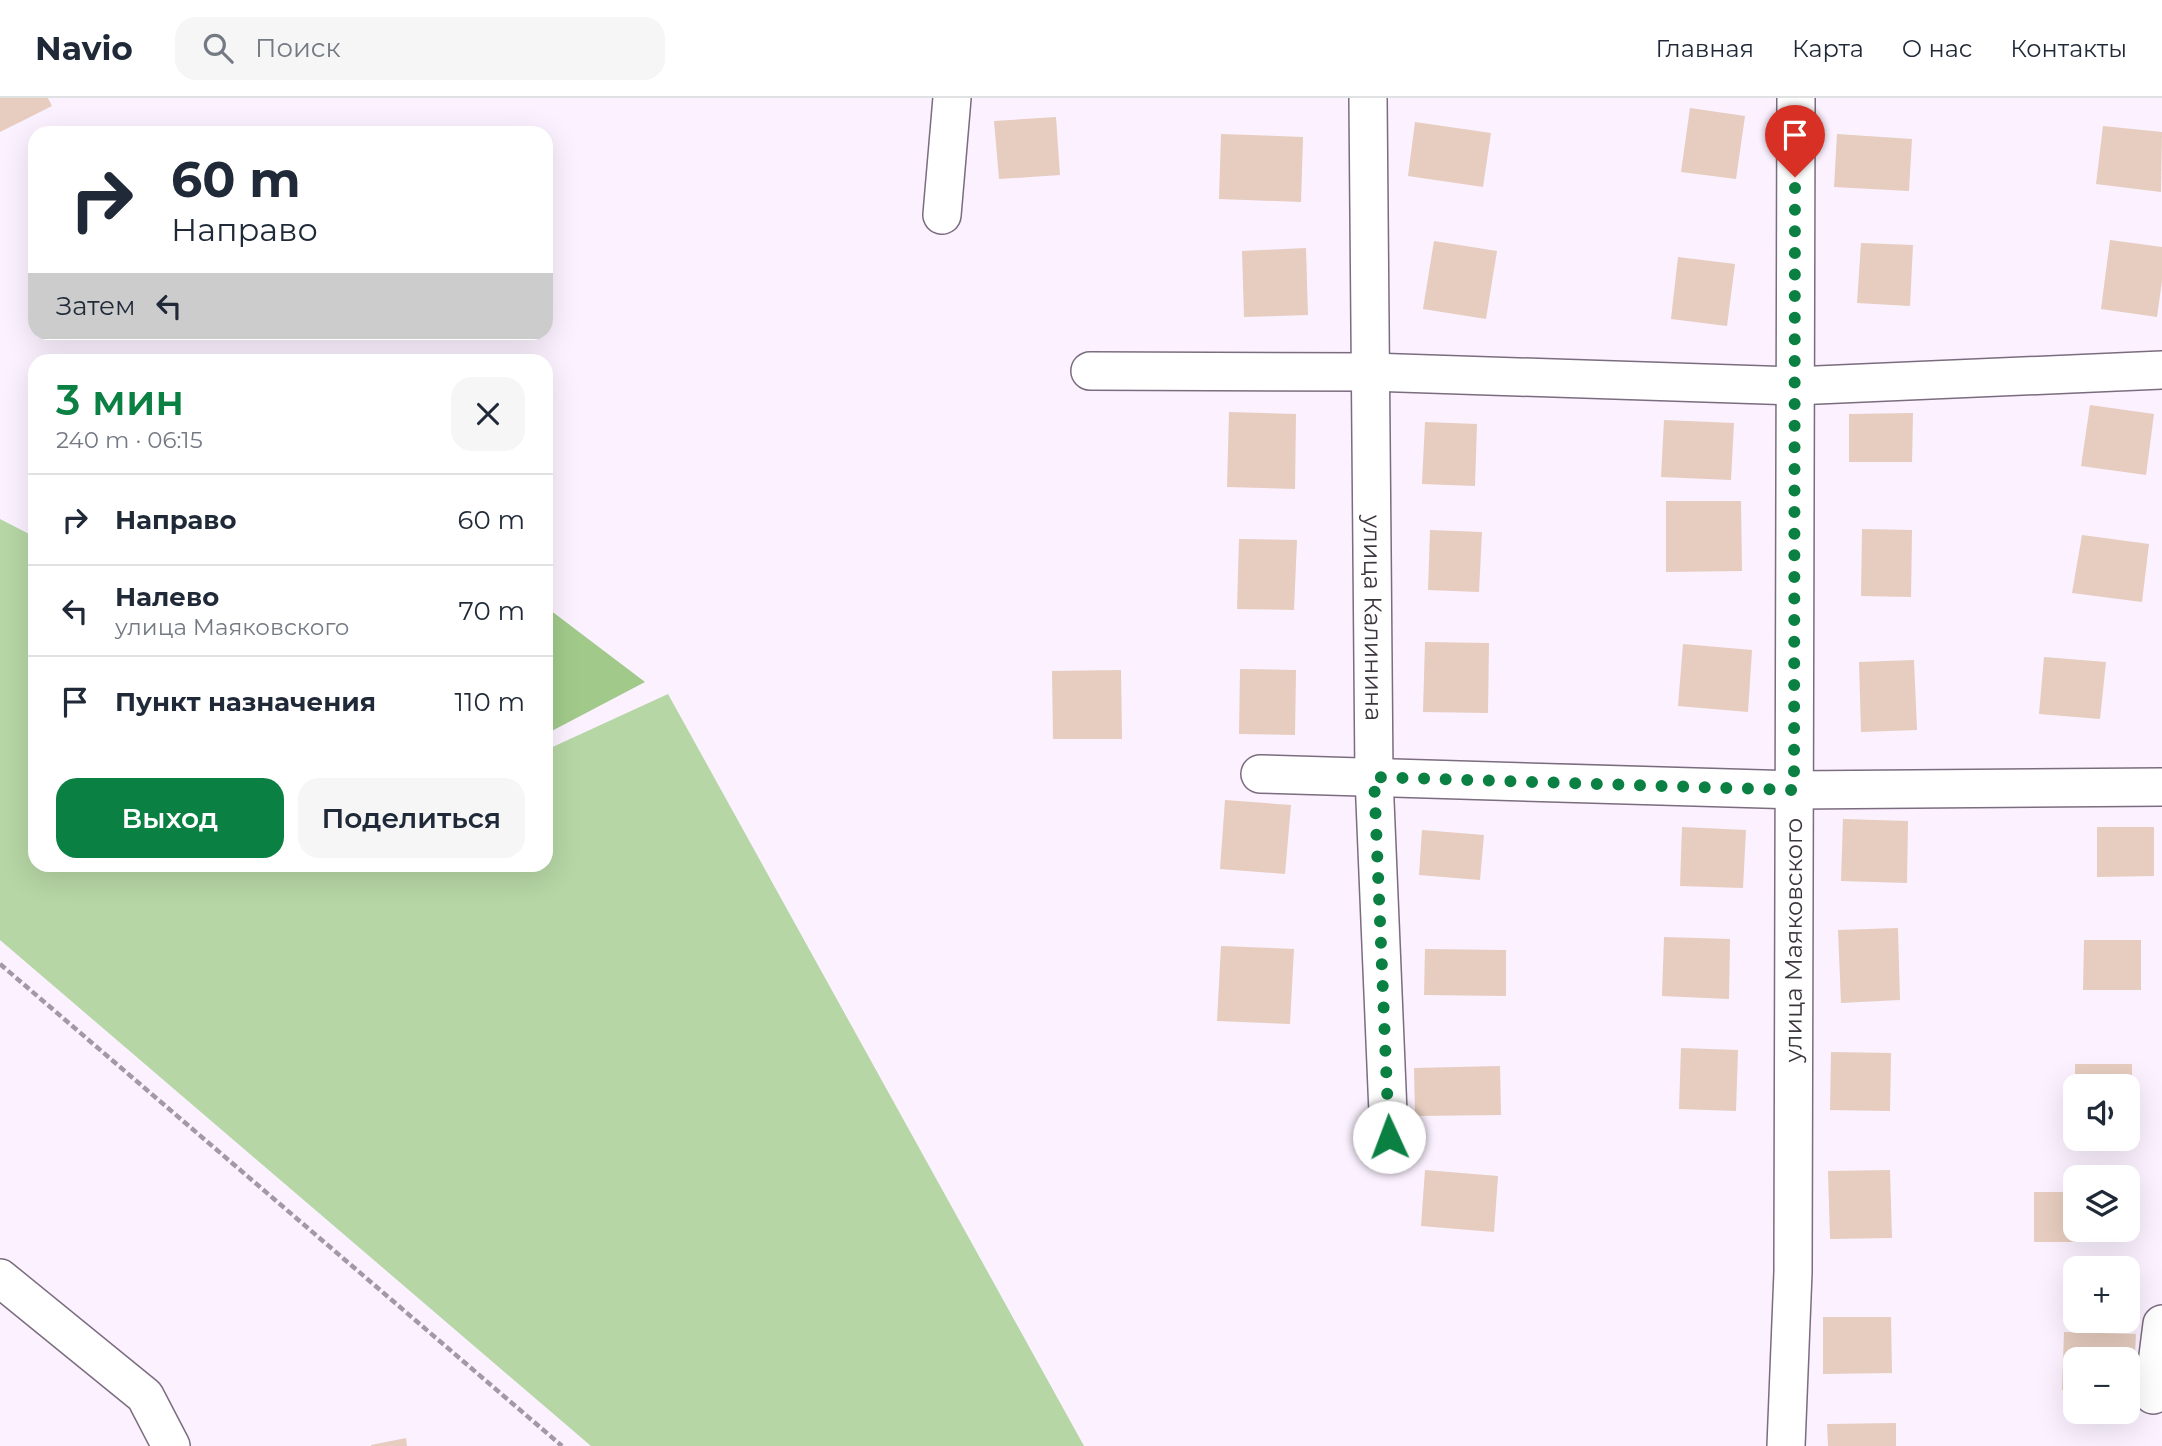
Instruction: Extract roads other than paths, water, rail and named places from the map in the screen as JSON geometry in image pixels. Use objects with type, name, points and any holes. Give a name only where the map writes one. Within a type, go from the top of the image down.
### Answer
[{"type":"street","points":[[942,215],[952,98]]},
{"type":"street","name":"улица Калинина","points":[[1368,98],[1374,777],[1389,1137]]},
{"type":"street","name":"улица Маяковского","points":[[1786,1446],[1793,1272],[1796,98]]},
{"type":"street","points":[[1090,371],[1370,372],[1794,386],[2162,370]]},
{"type":"street","points":[[1260,775],[1794,790],[2162,787]]},
{"type":"street","points":[[0,1278],[145,1396],[171,1446]]},
{"type":"street","points":[[2153,1395],[2162,1324]]}]
